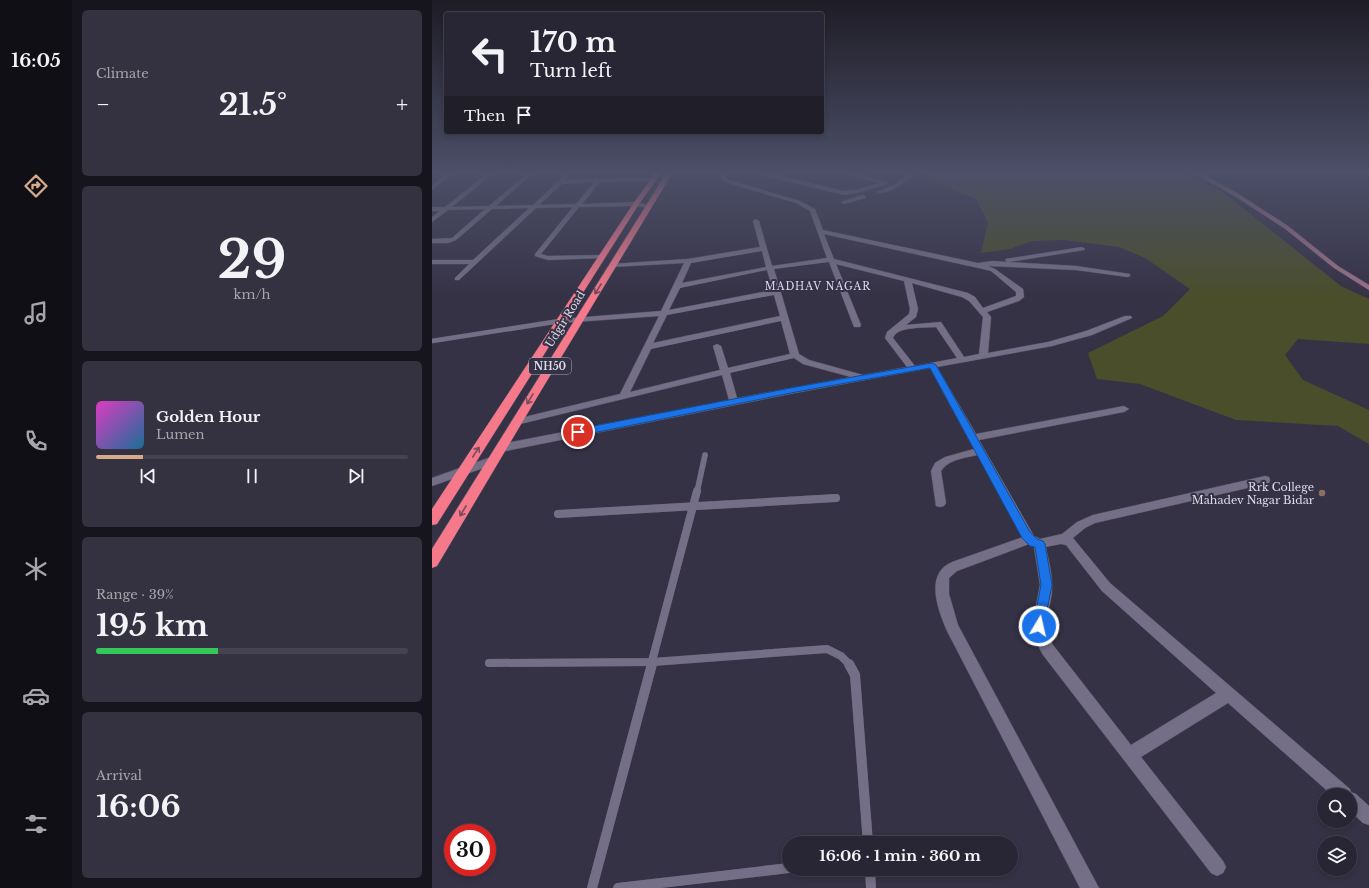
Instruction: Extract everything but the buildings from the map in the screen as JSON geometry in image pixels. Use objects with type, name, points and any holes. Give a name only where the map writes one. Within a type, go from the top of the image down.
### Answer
[{"type":"highway","name":"Udgir Road","points":[[432,520],[630,213]]},
{"type":"highway","name":"Udgir Road","points":[[432,562],[644,213]]},
{"type":"main road","points":[[1265,213],[1286,227],[1336,267],[1369,288]]},
{"type":"street","points":[[432,220],[440,213]]},
{"type":"street","points":[[432,241],[448,241],[454,238],[483,213]]},
{"type":"street","points":[[457,279],[525,213]]},
{"type":"street","points":[[571,213],[537,255],[548,258],[601,257]]},
{"type":"street","points":[[814,213],[830,260],[836,269],[857,325]]},
{"type":"street","points":[[756,221],[795,355],[806,362],[864,378]]},
{"type":"street","points":[[820,231],[993,270],[1020,291],[1020,297],[982,311]]},
{"type":"street","points":[[612,266],[688,260],[764,249]]},
{"type":"street","points":[[978,266],[1015,258],[1082,249]]},
{"type":"street","points":[[623,397],[665,313],[688,260]]},
{"type":"street","points":[[677,286],[769,268],[830,260],[907,279],[965,295],[972,299],[987,317],[983,356]]},
{"type":"street","points":[[432,262],[475,262]]},
{"type":"street","points":[[992,263],[1076,268],[1128,275]]},
{"type":"street","points":[[907,279],[914,309],[913,314],[896,329],[889,336],[889,338],[913,369]]},
{"type":"street","points":[[560,321],[665,313],[776,292]]},
{"type":"street","points":[[648,347],[783,318]]},
{"type":"street","points":[[501,448],[734,402],[1048,344],[1089,333],[1128,318]]},
{"type":"street","points":[[896,329],[938,324],[962,360]]},
{"type":"street","points":[[717,346],[734,402]]},
{"type":"street","points":[[516,422],[795,355]]},
{"type":"street","points":[[932,365],[1034,542],[1046,585],[1039,626],[1042,638],[1048,650],[1217,867]]},
{"type":"street","points":[[973,438],[1124,409]]},
{"type":"street","points":[[940,502],[936,471],[937,467],[948,459],[980,450]]},
{"type":"street","points":[[432,482],[494,460]]},
{"type":"street","points":[[1065,539],[1084,522],[1093,519],[1265,480]]},
{"type":"street","points":[[1090,888],[952,627],[941,586],[943,576],[948,570],[956,566],[1034,542],[1065,539],[1070,542],[1106,587],[1336,788]]},
{"type":"street","points":[[1129,754],[1228,694]]},
{"type":"street","points":[[1357,806],[1369,817]]},
{"type":"lane","points":[[432,341],[560,321]]},
{"type":"lane","points":[[592,888],[694,506],[705,455]]},
{"type":"lane","points":[[558,514],[836,498]]},
{"type":"lane","points":[[489,663],[653,662],[827,650],[839,654],[848,661],[855,675],[867,836]]},
{"type":"lane","points":[[618,888],[782,869]]},
{"type":"lane","points":[[870,876],[871,888]]},
{"type":"green space","points":[[984,213],[1250,213],[1341,286],[1369,299],[1369,344],[1298,339],[1285,355],[1303,380],[1369,410],[1369,444],[1338,426],[1236,420],[1140,384],[1097,379],[1088,353],[1163,316],[1190,289],[1145,258],[1119,247],[1065,240],[1032,241],[1010,249],[981,253],[988,222]]},
{"type":"place","name":"Rrk College Mahadev Nagar Bidar","points":[[1322,493]]},
{"type":"district","name":"MADHAV NAGAR","points":[[818,286]]},
{"type":"route","points":[[578,432],[932,365],[1026,535],[1034,542],[1040,544],[1046,576],[1046,585],[1039,626]]}]
